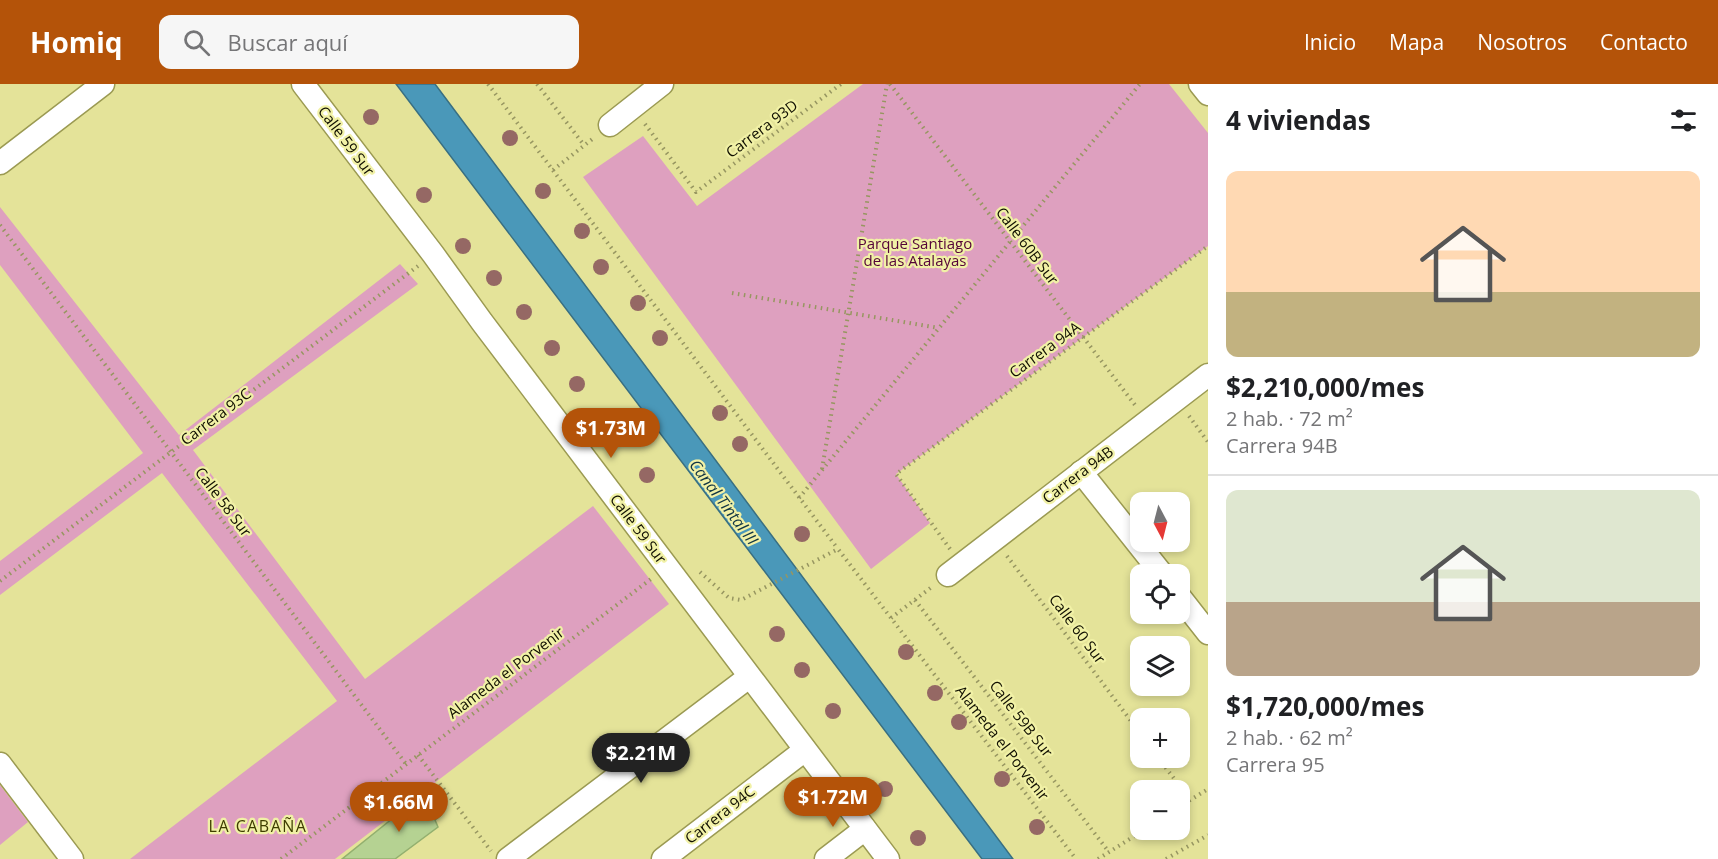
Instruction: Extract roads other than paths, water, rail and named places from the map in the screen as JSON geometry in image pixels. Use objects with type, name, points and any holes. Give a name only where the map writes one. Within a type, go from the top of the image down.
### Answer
[{"type":"street","points":[[0,163],[103,84]]},
{"type":"street","name":"Calle 59 Sur","points":[[303,84],[888,859]]},
{"type":"street","points":[[610,125],[662,84]]},
{"type":"street","points":[[1200,84],[1208,94]]},
{"type":"street","name":"Carrera 94B","points":[[954,570],[1208,375]]},
{"type":"street","points":[[1082,472],[1154,564]]},
{"type":"street","points":[[1190,610],[1208,633]]},
{"type":"street","points":[[508,859],[749,677]]},
{"type":"street","name":"Carrera 94C","points":[[663,859],[805,750]]},
{"type":"street","points":[[0,764],[72,859]]},
{"type":"street","points":[[826,859],[865,829]]},
{"type":"water","name":"Canal Tintal III","points":[[396,84],[435,84],[1013,859],[982,859]]},
{"type":"district","name":"LA CABAÑA","points":[[258,826]]},
{"type":"park label","name":"Parque Santiago de las Atalayas","points":[[915,252]]}]
